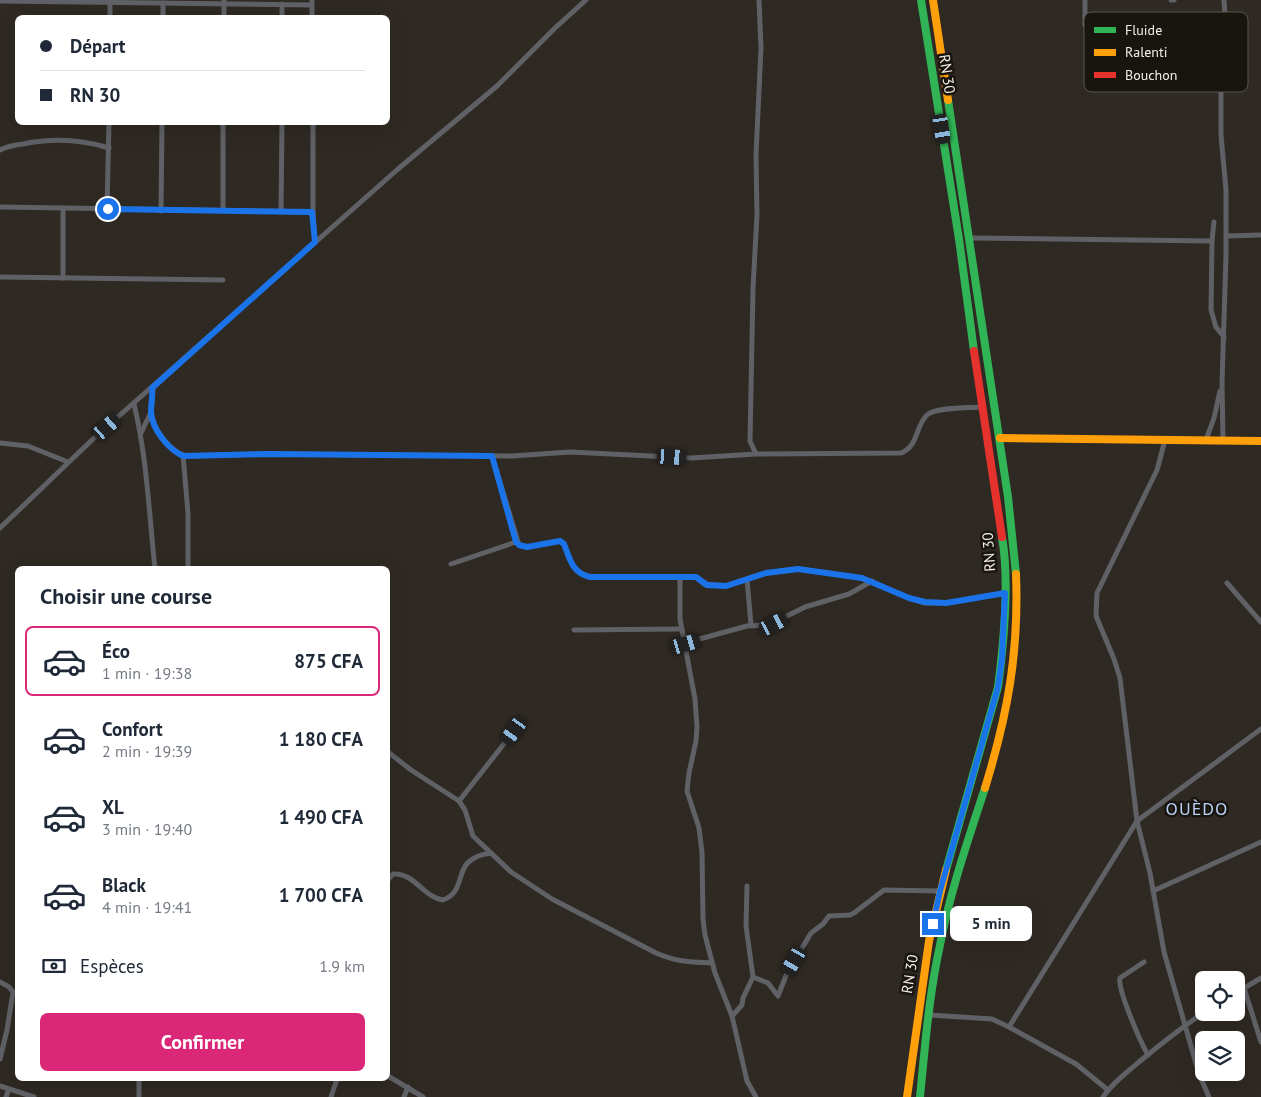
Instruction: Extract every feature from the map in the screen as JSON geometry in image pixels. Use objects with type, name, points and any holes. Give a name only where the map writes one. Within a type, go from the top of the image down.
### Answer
[{"type":"main road","name":"RN 30","points":[[907,1097],[926,958],[940,891],[998,687],[1002,658],[1005,593],[1004,547],[982,407],[959,239],[921,0]]},
{"type":"main road","name":"RN 30","points":[[920,1097],[929,1015],[940,943],[953,892],[996,748],[1010,689],[1014,659],[1016,601],[1014,546],[1000,438],[933,0]]},
{"type":"main road","points":[[1000,438],[1261,441]]},
{"type":"street","points":[[0,528],[68,462],[315,242],[465,111],[497,86],[586,0]]},
{"type":"street","points":[[756,454],[750,441],[753,288],[757,214],[756,155],[760,48],[759,0]]},
{"type":"street","points":[[0,1],[282,4],[312,2],[312,15]]},
{"type":"street","points":[[110,2],[110,15]]},
{"type":"street","points":[[224,2],[224,15]]},
{"type":"street","points":[[163,3],[163,15]]},
{"type":"street","points":[[282,4],[282,15]]},
{"type":"street","points":[[1221,92],[1226,190],[1222,383],[1223,440]]},
{"type":"street","points":[[108,209],[109,125]]},
{"type":"street","points":[[161,211],[162,125]]},
{"type":"street","points":[[223,211],[224,125]]},
{"type":"street","points":[[281,212],[282,125]]},
{"type":"street","points":[[313,125],[312,212],[315,242]]},
{"type":"street","points":[[0,150],[5,147],[36,141],[57,140],[78,141],[109,148]]},
{"type":"street","points":[[0,207],[312,212]]},
{"type":"street","points":[[63,278],[64,208]]},
{"type":"street","points":[[1214,222],[1211,310],[1216,327],[1224,338]]},
{"type":"street","points":[[1226,236],[1261,235]]},
{"type":"street","points":[[970,238],[1212,241]]},
{"type":"street","points":[[0,277],[223,280]]},
{"type":"street","points":[[1206,440],[1214,418],[1222,383]]},
{"type":"street","points":[[141,433],[151,412],[152,388]]},
{"type":"street","points":[[134,404],[141,433],[155,566]]},
{"type":"street","points":[[151,412],[158,432],[183,456],[268,454],[492,456],[570,452],[691,458],[756,454],[901,453],[911,448],[922,422],[928,415],[938,411],[982,407]]},
{"type":"street","points":[[1165,440],[1157,470],[1106,574],[1097,594],[1095,607],[1098,624],[1114,659],[1120,678],[1137,820],[1150,873],[1164,952],[1199,1074],[1209,1097]]},
{"type":"street","points":[[0,443],[28,446],[68,462]]},
{"type":"street","points":[[183,456],[188,513],[188,566]]},
{"type":"street","points":[[492,456],[516,542],[521,547],[527,547],[560,541],[564,544],[576,571],[581,575],[590,577],[696,577],[707,585],[723,586],[766,573],[798,569],[837,574],[872,582],[909,598],[925,602],[946,603],[1005,593]]},
{"type":"street","points":[[451,564],[516,542]]},
{"type":"street","points":[[680,578],[680,619],[695,698],[697,727],[687,791],[699,828],[702,860],[703,919],[712,963],[732,1016],[747,1081],[756,1097]]},
{"type":"street","points":[[747,579],[751,625]]},
{"type":"street","points":[[686,644],[751,625],[764,626],[774,624],[805,607],[849,594],[872,582]]},
{"type":"street","points":[[1227,583],[1261,622]]},
{"type":"street","points":[[574,630],[682,629]]},
{"type":"street","points":[[1009,1027],[1137,820],[1261,729]]},
{"type":"street","points":[[459,801],[514,731]]},
{"type":"street","points":[[390,754],[411,770],[459,801],[465,810],[473,836],[511,872],[552,899],[673,960],[712,963]]},
{"type":"street","points":[[1152,891],[1261,842]]},
{"type":"street","points":[[390,878],[393,874],[405,876],[436,898],[444,900],[458,886],[464,868],[473,857],[491,853]]},
{"type":"street","points":[[732,1016],[742,1005],[743,998],[753,976],[746,926],[748,886]]},
{"type":"street","points":[[753,976],[768,983],[778,996],[787,973],[811,933],[823,924],[829,916],[850,915],[884,890],[940,891]]},
{"type":"street","points":[[1144,962],[1120,978],[1119,982],[1142,1045],[1148,1055]]},
{"type":"street","points":[[1245,987],[1261,978]]},
{"type":"street","points":[[0,982],[9,987],[13,992],[0,1059]]},
{"type":"street","points":[[1245,991],[1261,1042]]},
{"type":"street","points":[[929,1015],[992,1019],[1076,1064],[1108,1090]]},
{"type":"street","points":[[1103,1097],[1108,1090],[1148,1055],[1195,1018]]},
{"type":"street","points":[[390,1077],[423,1097]]},
{"type":"street","points":[[140,1081],[140,1097]]},
{"type":"street","points":[[331,1097],[336,1081]]},
{"type":"street","points":[[0,1086],[34,1097]]},
{"type":"street","points":[[404,1097],[408,1087]]},
{"type":"street","points":[[6,1097],[9,1089]]},
{"type":"traffic: fast","points":[[921,0],[959,239],[974,351]]},
{"type":"traffic: fast","points":[[948,100],[1008,497],[1016,574]]},
{"type":"traffic: fast","points":[[946,870],[998,687],[1006,592],[1002,537]]},
{"type":"traffic: fast","points":[[920,1097],[930,1002],[944,925],[960,866],[985,788]]},
{"type":"traffic: slow","points":[[933,0],[948,100]]},
{"type":"traffic: slow","points":[[1000,438],[1261,441]]},
{"type":"traffic: slow","points":[[985,788],[1006,708],[1014,656],[1016,574]]},
{"type":"traffic: slow","points":[[907,1097],[929,941],[946,870]]},
{"type":"traffic: jam","points":[[974,351],[1002,537]]},
{"type":"district","name":"OUÈDO","points":[[1197,809]]},
{"type":"route","points":[[108,209],[312,212],[315,242],[152,388],[151,412],[154,424],[167,442],[183,456],[268,454],[492,456],[516,542],[521,547],[527,547],[556,540],[560,541],[564,544],[576,571],[581,575],[590,577],[696,577],[707,585],[726,586],[766,573],[798,569],[862,578],[909,598],[925,602],[946,603],[1005,593],[1002,658],[998,687],[940,891],[933,924]]}]
